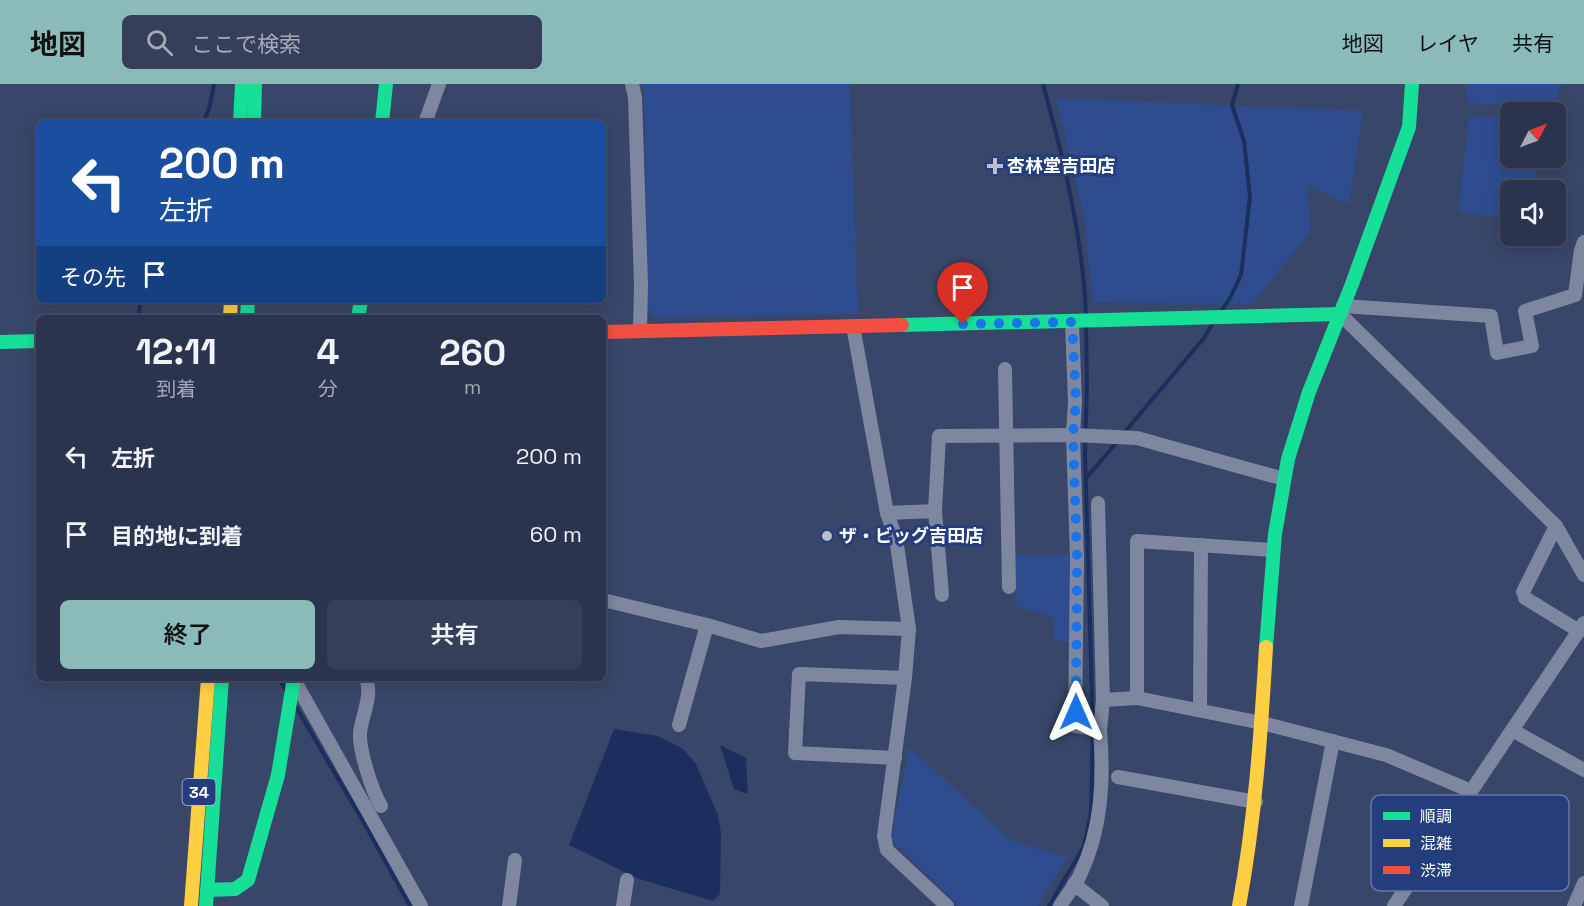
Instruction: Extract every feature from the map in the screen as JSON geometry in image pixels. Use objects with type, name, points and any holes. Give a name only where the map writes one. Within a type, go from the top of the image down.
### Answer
[{"type":"street","points":[[240,120],[242,84]]},
{"type":"street","points":[[254,120],[255,84]]},
{"type":"street","points":[[382,120],[386,84]]},
{"type":"street","points":[[426,120],[439,84]]},
{"type":"street","points":[[632,84],[635,97],[641,285],[640,331]]},
{"type":"street","points":[[1239,906],[1256,802],[1273,550],[1284,479],[1302,411],[1409,127],[1412,84]]},
{"type":"street","points":[[606,332],[1206,319],[1341,310],[1491,316],[1497,353],[1532,346],[1526,311],[1575,295],[1584,242]]},
{"type":"street","points":[[1341,310],[1556,526],[1584,575]]},
{"type":"street","points":[[1074,322],[1077,558],[1075,726],[1100,730]]},
{"type":"street","points":[[853,326],[888,513],[896,538],[909,629],[905,678],[884,836],[887,850],[947,906]]},
{"type":"street","points":[[0,342],[36,341]]},
{"type":"street","points":[[1005,369],[1009,586]]},
{"type":"street","points":[[942,595],[936,511],[939,436],[1075,435],[1131,438],[1284,479]]},
{"type":"street","points":[[1060,906],[1074,884],[1092,843],[1101,802],[1103,760],[1100,730],[1104,700],[1098,503]]},
{"type":"street","points":[[888,513],[936,511]]},
{"type":"street","points":[[1468,795],[1582,627],[1524,595],[1556,526]]},
{"type":"street","points":[[1137,698],[1137,541],[1273,550]]},
{"type":"street","points":[[1200,710],[1201,545]]},
{"type":"street","points":[[606,601],[707,625],[761,641],[839,627],[909,629]]},
{"type":"street","points":[[679,725],[707,625]]},
{"type":"street","points":[[895,758],[795,753],[799,674],[905,678]]},
{"type":"street","name":"34","points":[[191,906],[208,681]]},
{"type":"street","name":"34","points":[[206,906],[222,681]]},
{"type":"street","points":[[207,890],[235,889],[248,880],[278,775],[293,681]]},
{"type":"street","points":[[293,681],[421,906]]},
{"type":"street","points":[[367,681],[369,686],[360,736],[372,791],[381,806]]},
{"type":"street","points":[[1104,700],[1137,698],[1262,723],[1386,754],[1471,791]]},
{"type":"street","points":[[1512,730],[1584,770]]},
{"type":"street","points":[[1301,906],[1333,741]]},
{"type":"street","points":[[1118,777],[1256,802]]},
{"type":"street","points":[[509,906],[515,860]]},
{"type":"street","points":[[622,906],[627,880]]},
{"type":"street","points":[[1074,884],[1102,906]]},
{"type":"street","points":[[1574,906],[1584,884]]},
{"type":"street","points":[[1394,906],[1404,891]]},
{"type":"shaded area","points":[[642,84],[850,84],[858,314],[655,318],[648,310]]},
{"type":"shaded area","points":[[1466,84],[1561,84],[1556,102],[1500,102],[1500,104],[1468,103]]},
{"type":"shaded area","points":[[1056,98],[1363,111],[1349,205],[1307,185],[1311,231],[1252,304],[1093,302],[1084,217]]},
{"type":"shaded area","points":[[1469,117],[1500,117],[1500,168],[1538,168],[1534,180],[1500,180],[1500,217],[1458,213]]},
{"type":"shaded area","points":[[1013,555],[1070,555],[1071,644],[1054,638],[1053,617],[1016,606]]},
{"type":"shaded area","points":[[614,729],[658,736],[683,749],[696,764],[718,815],[721,833],[720,894],[713,901],[639,879],[569,845]]},
{"type":"shaded area","points":[[720,745],[746,758],[748,794],[734,789]]},
{"type":"shaded area","points":[[909,747],[1012,841],[1068,857],[1038,906],[959,906],[891,839]]},
{"type":"waterway","points":[[204,120],[214,84]]},
{"type":"waterway","points":[[1043,84],[1077,228],[1086,316]]},
{"type":"waterway","points":[[1221,312],[1241,275],[1250,197],[1244,141],[1232,105],[1238,84]]},
{"type":"waterway","points":[[138,315],[140,303]]},
{"type":"waterway","points":[[1123,434],[1204,338],[1213,323]]},
{"type":"waterway","points":[[1049,906],[1084,846],[1091,813],[1093,731],[1085,454],[1086,326]]},
{"type":"waterway","points":[[1087,477],[1117,442]]},
{"type":"waterway","points":[[281,681],[286,690]]},
{"type":"waterway","points":[[296,707],[410,906]]},
{"type":"traffic: fast","points":[[240,120],[242,84]]},
{"type":"traffic: fast","points":[[254,120],[255,84]]},
{"type":"traffic: fast","points":[[382,120],[386,84]]},
{"type":"traffic: fast","points":[[1266,647],[1275,534],[1288,459],[1309,392],[1352,284],[1409,127],[1412,84]]},
{"type":"traffic: fast","points":[[247,315],[248,303]]},
{"type":"traffic: fast","points":[[358,315],[360,303]]},
{"type":"traffic: fast","points":[[902,325],[1340,314]]},
{"type":"traffic: fast","points":[[0,342],[36,341]]},
{"type":"traffic: fast","points":[[206,906],[222,681]]},
{"type":"traffic: fast","points":[[207,890],[235,889],[248,880],[278,775],[294,681]]},
{"type":"traffic: slow","points":[[230,315],[231,303]]},
{"type":"traffic: slow","points":[[1239,906],[1253,809],[1266,647]]},
{"type":"traffic: slow","points":[[191,906],[208,681]]},
{"type":"traffic: jam","points":[[606,332],[902,325]]},
{"type":"place","name":"杏林堂吉田店","points":[[995,166]]},
{"type":"place","name":"ザ・ビッグ吉田店","points":[[827,536]]},
{"type":"route","points":[[963,324],[1072,322],[1076,402],[1073,435],[1077,558],[1076,712]]}]
